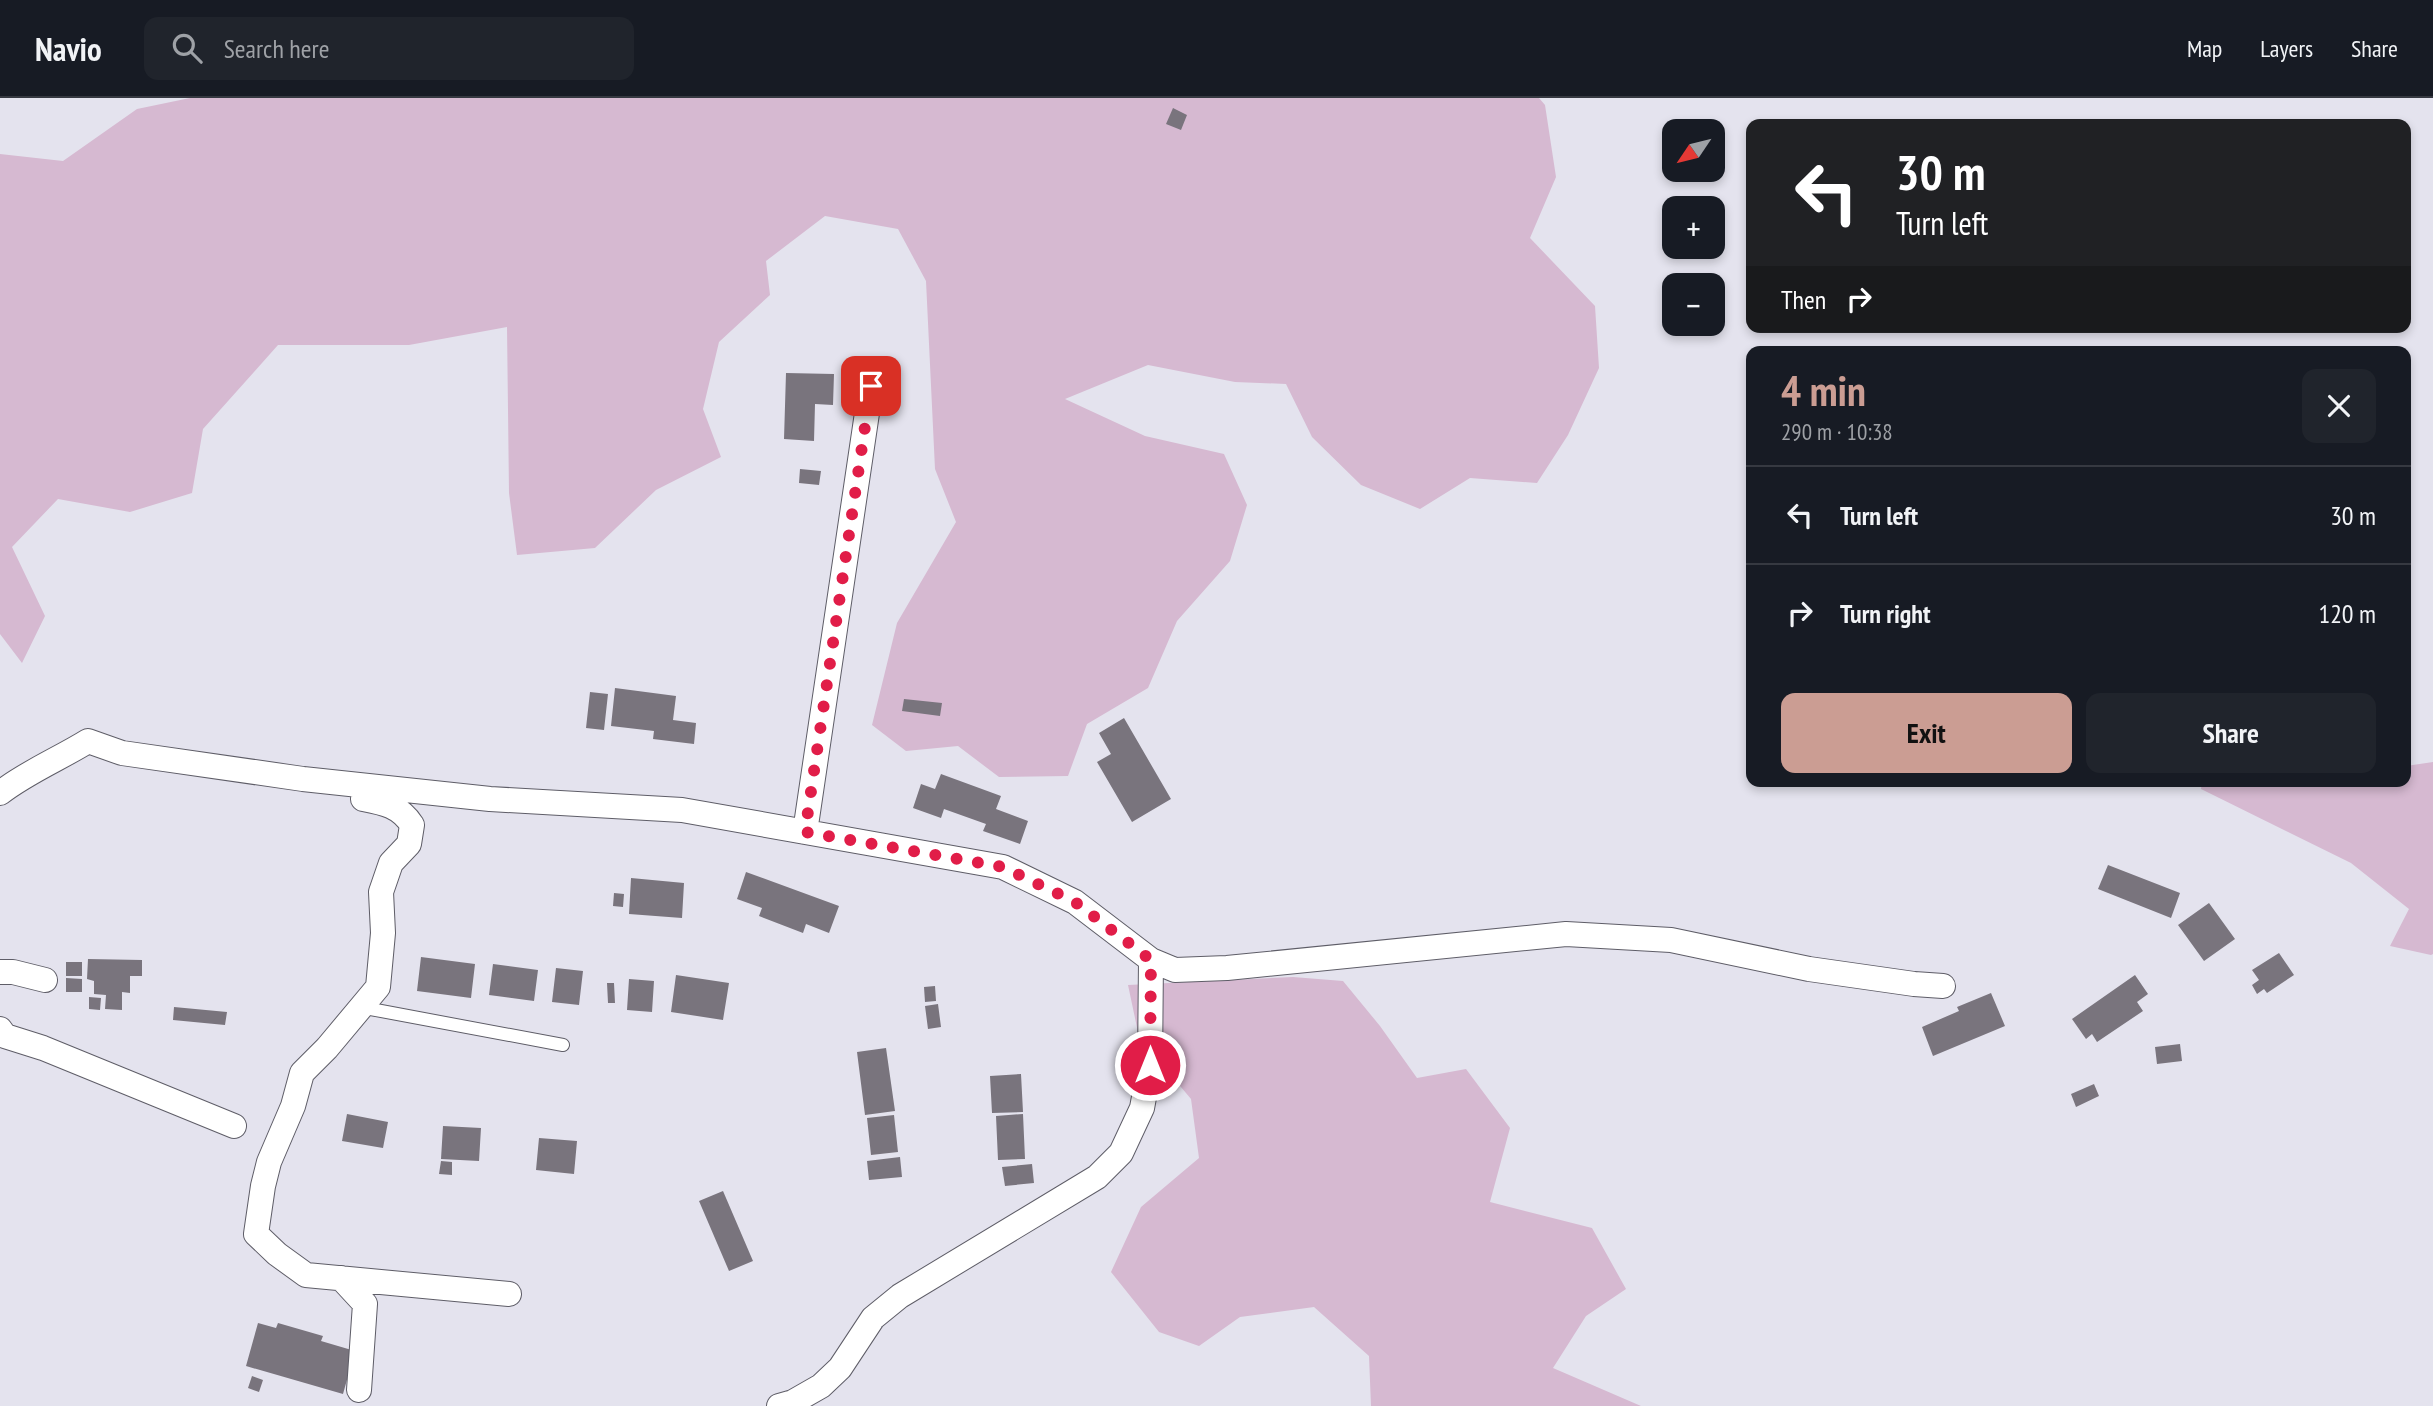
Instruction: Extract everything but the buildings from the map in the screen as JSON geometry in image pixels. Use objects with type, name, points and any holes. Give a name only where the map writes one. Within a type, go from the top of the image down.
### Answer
[{"type":"street","points":[[805,832],[871,386]]},
{"type":"street","points":[[0,793],[20,777],[55,761],[88,741],[122,753],[303,779],[490,799],[682,810],[1003,867],[1075,902],[1151,960],[1175,970],[1227,968],[1566,934],[1671,940],[1809,969],[1914,985],[1943,986]]},
{"type":"street","points":[[303,779],[350,796],[391,804],[406,815],[412,825],[409,844],[391,863],[381,892],[383,933],[378,987],[327,1048],[302,1073],[293,1106],[269,1162],[256,1234],[277,1254],[306,1275],[509,1294]]},
{"type":"street","points":[[779,1406],[793,1402],[821,1386],[841,1368],[873,1318],[900,1296],[1097,1177],[1121,1153],[1142,1108],[1150,1065],[1151,960]]},
{"type":"street","points":[[0,972],[13,972],[45,980]]},
{"type":"street","points":[[0,1029],[5,1036],[43,1048],[234,1126]]},
{"type":"street","points":[[341,1278],[365,1304],[359,1390]]},
{"type":"lane","points":[[378,987],[365,1008],[563,1045]]},
{"type":"shaded area","points":[[190,98],[1539,98],[1545,105],[1556,177],[1530,238],[1595,306],[1599,368],[1568,435],[1537,483],[1470,478],[1420,509],[1361,485],[1312,437],[1286,384],[1235,382],[1148,365],[1065,399],[1145,436],[1224,454],[1247,505],[1230,561],[1177,621],[1148,688],[1087,724],[1068,776],[999,777],[958,746],[906,751],[872,725],[897,623],[956,522],[935,469],[926,281],[898,229],[825,216],[766,261],[770,295],[719,342],[703,409],[721,457],[656,490],[595,548],[517,555],[509,493],[507,327],[409,345],[278,345],[203,429],[192,493],[130,512],[58,499],[12,547],[45,616],[22,663],[0,634],[0,154],[63,161],[137,109]]},
{"type":"shaded area","points":[[2433,762],[2431,955],[2390,946],[2409,909],[2351,863],[2201,789],[2411,787],[2411,765]]},
{"type":"shaded area","points":[[1293,977],[1343,981],[1380,1026],[1417,1078],[1466,1069],[1510,1128],[1490,1202],[1592,1228],[1626,1289],[1586,1316],[1553,1368],[1641,1406],[1371,1406],[1369,1356],[1314,1307],[1240,1317],[1199,1346],[1159,1332],[1111,1272],[1141,1207],[1199,1158],[1191,1099],[1139,1037],[1128,985]]},
{"type":"route","points":[[871,386],[805,832],[1003,867],[1075,902],[1151,960],[1150,1065]]}]
